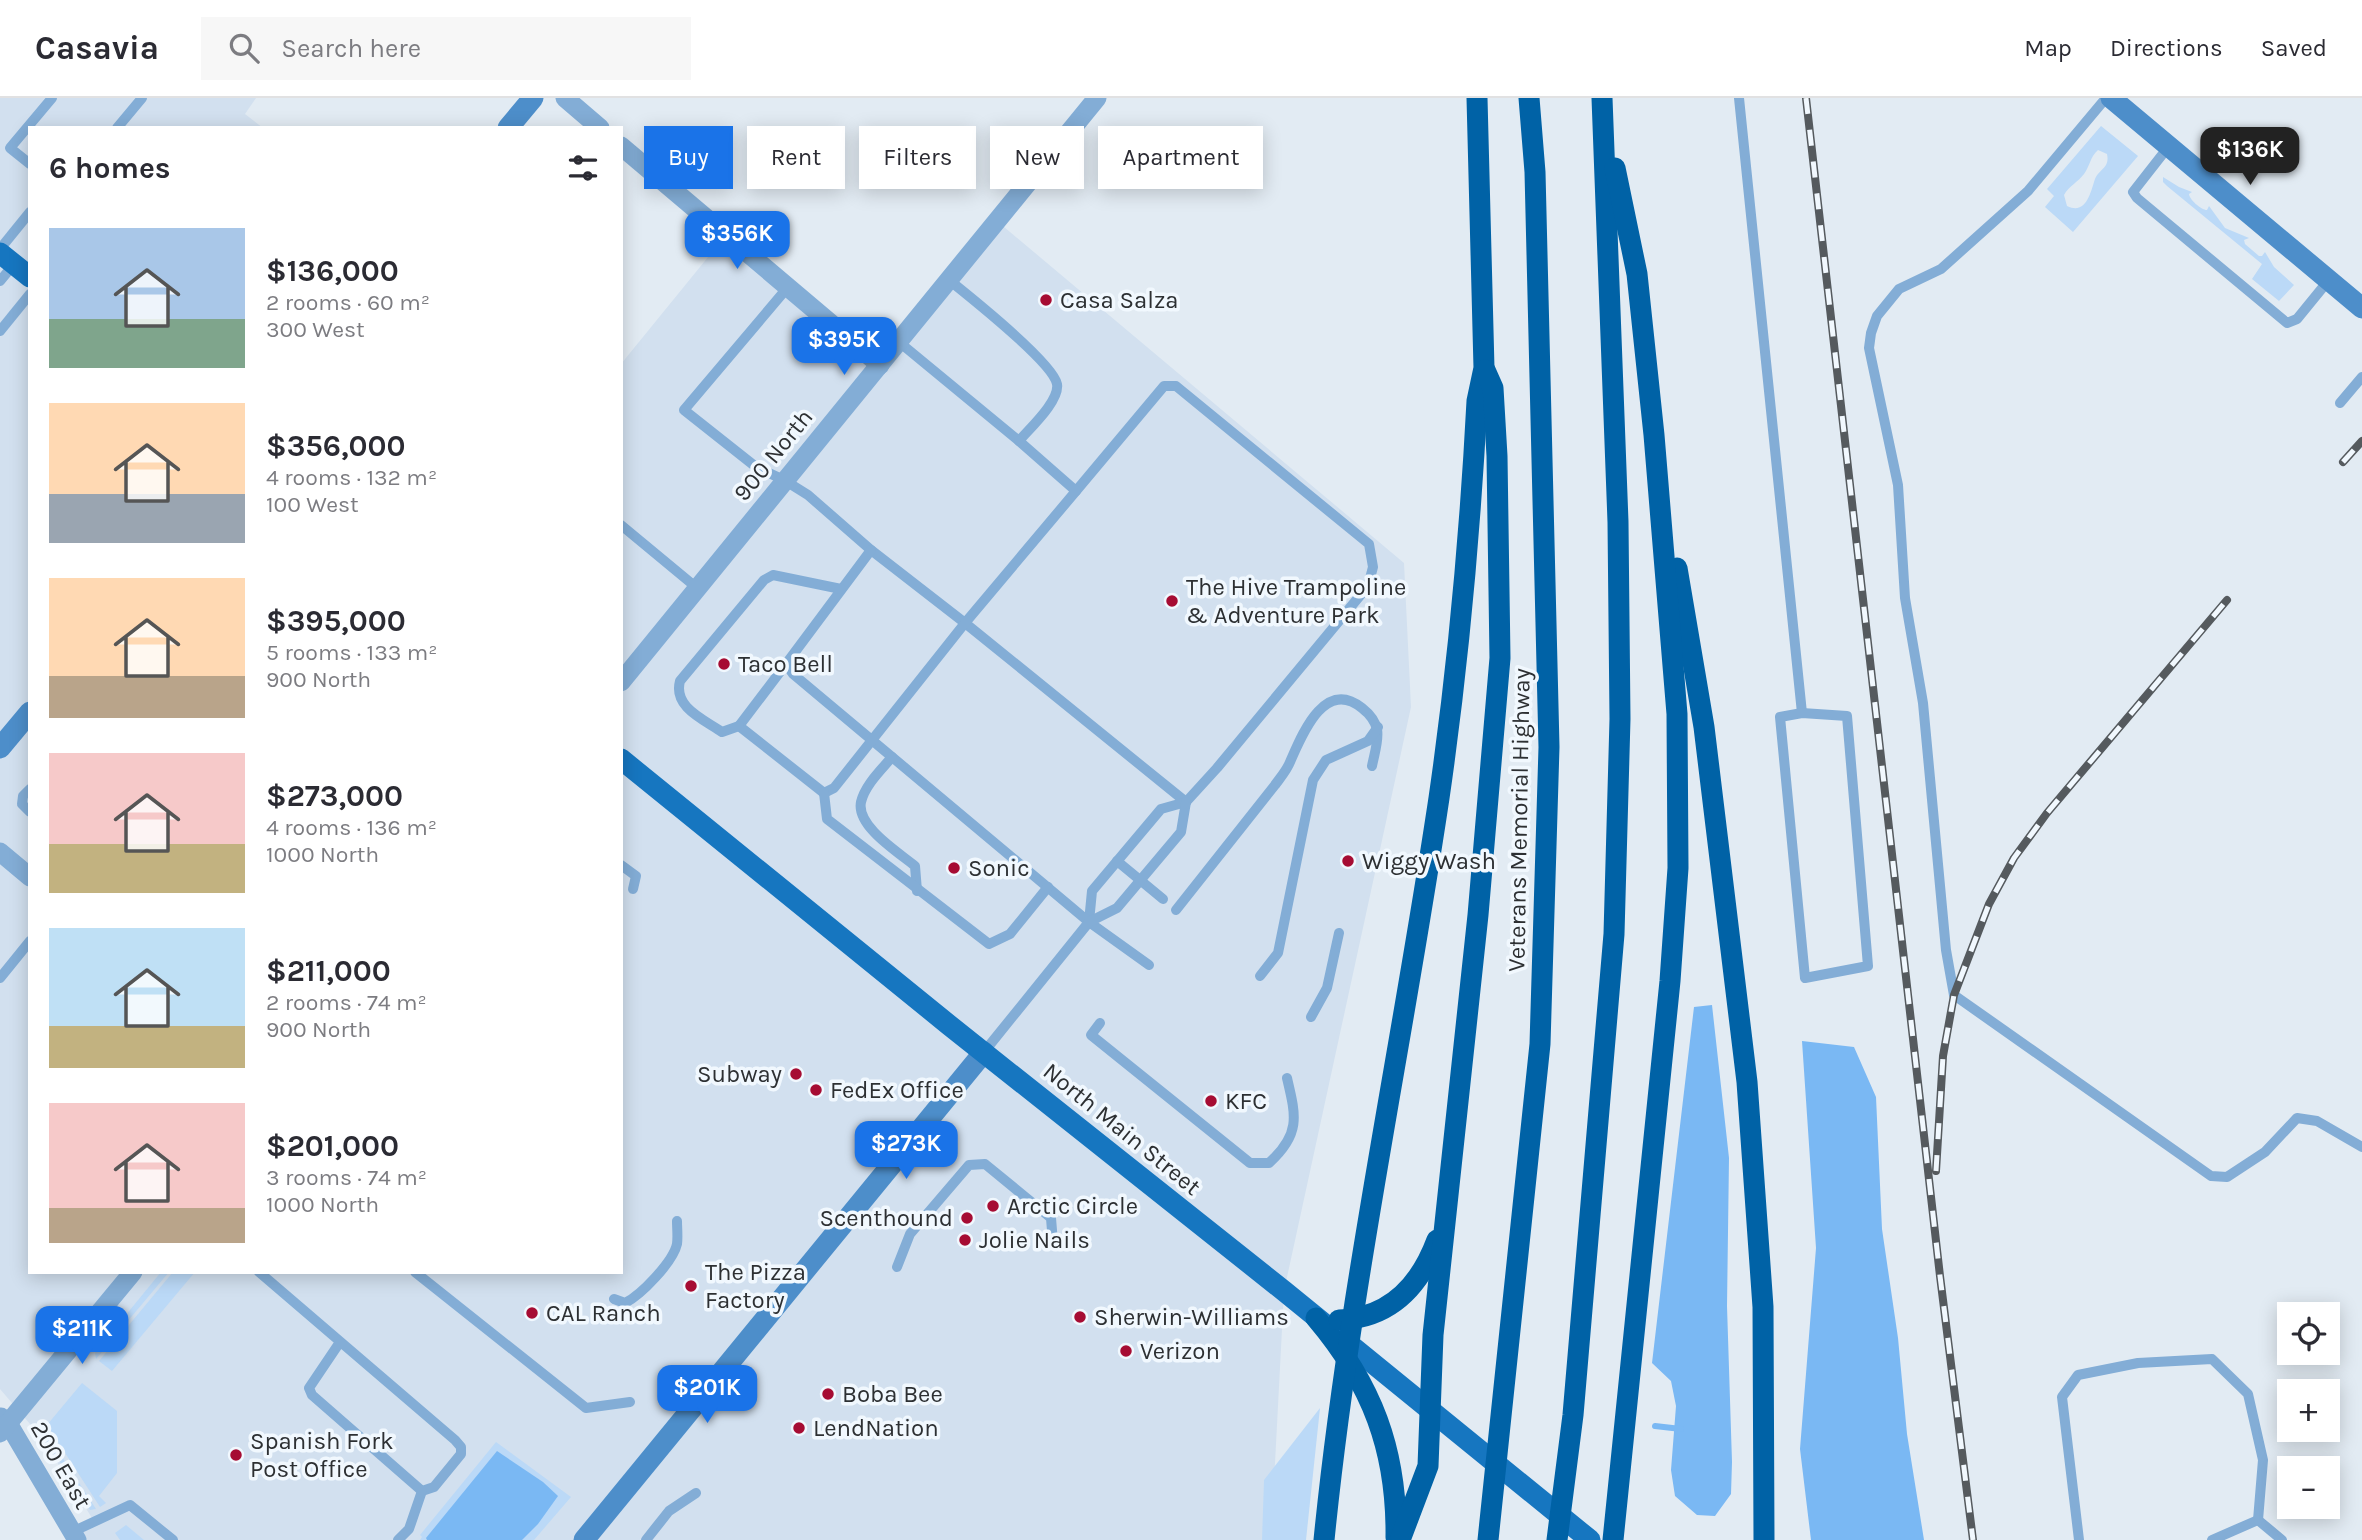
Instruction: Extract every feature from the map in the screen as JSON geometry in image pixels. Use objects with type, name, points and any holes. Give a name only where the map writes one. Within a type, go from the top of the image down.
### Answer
[{"type":"highway","points":[[1324,1540],[1333,1449],[1366,1229],[1439,797],[1459,639],[1477,401],[1485,368],[1477,98]]},
{"type":"highway","name":"Veterans Memorial Highway","points":[[1488,1540],[1540,1044],[1549,747],[1535,199],[1529,98]]},
{"type":"highway","points":[[1603,101],[1637,274],[1654,435],[1676,714],[1678,868],[1670,981],[1612,1540]]},
{"type":"highway","points":[[1558,1540],[1573,1415],[1615,934],[1619,746],[1618,522],[1603,101]]},
{"type":"highway","points":[[1398,1540],[1428,1466],[1433,1335],[1478,915],[1500,658],[1496,442],[1493,388],[1485,368]]},
{"type":"highway","points":[[1654,435],[1704,727],[1747,1082],[1763,1307],[1765,1540]]},
{"type":"highway","points":[[1316,1318],[1331,1321],[1360,1319],[1398,1301],[1417,1280],[1431,1256],[1446,1216]]},
{"type":"highway","points":[[1316,1318],[1335,1340],[1359,1379],[1383,1433],[1394,1484],[1398,1540]]},
{"type":"highway","points":[[1764,1474],[1780,1540]]},
{"type":"main road","points":[[510,126],[533,98]]},
{"type":"main road","points":[[2109,98],[2362,308]]},
{"type":"main road","points":[[0,748],[28,714]]},
{"type":"main road","name":"North Main Street","points":[[623,761],[1590,1540]]},
{"type":"main road","points":[[584,1540],[984,1052]]},
{"type":"street","points":[[565,98],[598,126]]},
{"type":"street","name":"900 North","points":[[623,680],[1097,98]]},
{"type":"street","points":[[623,148],[880,365]]},
{"type":"street","points":[[0,852],[28,873]]},
{"type":"street","points":[[3,1424],[131,1274]]},
{"type":"street","name":"200 East","points":[[3,1424],[74,1536]]},
{"type":"lane","points":[[28,126],[52,98]]},
{"type":"lane","points":[[119,126],[142,98]]},
{"type":"lane","points":[[1739,98],[1802,713]]},
{"type":"lane","points":[[2109,98],[2028,191],[1941,269],[1899,289],[1877,316],[1871,333],[1869,348],[1898,485],[1905,598],[1923,703],[1946,950],[1954,995],[2211,1176],[2227,1177],[2265,1152],[2297,1118],[2317,1121],[2362,1147]]},
{"type":"lane","points":[[28,127],[10,148],[28,162]]},
{"type":"lane","points":[[2169,146],[2133,192],[2207,257],[2287,323],[2297,319],[2329,280]]},
{"type":"lane","points":[[0,281],[28,217]]},
{"type":"lane","points":[[949,280],[1028,349],[1049,370],[1057,384],[1056,394],[1050,405],[1019,441]]},
{"type":"lane","points":[[788,287],[684,410],[756,467],[808,495],[871,550],[1186,802]]},
{"type":"lane","points":[[0,331],[28,296]]},
{"type":"lane","points":[[899,342],[1076,491]]},
{"type":"lane","points":[[2340,402],[2362,377]]},
{"type":"lane","points":[[824,793],[834,788],[965,623],[1164,386],[1176,386],[1368,544],[1373,567],[1368,586],[1217,768],[1186,802],[1161,809],[1092,891],[1089,922]]},
{"type":"lane","points":[[623,527],[697,587]]},
{"type":"lane","points":[[841,589],[773,575],[764,580],[680,681],[677,691],[682,703],[722,732],[739,726],[871,550]]},
{"type":"lane","points":[[786,664],[793,674],[1089,922],[1149,965]]},
{"type":"lane","points":[[1176,910],[1275,785],[1289,765],[1298,739],[1315,714],[1332,701],[1354,701],[1371,715],[1378,727],[1372,766]]},
{"type":"lane","points":[[1802,713],[1847,716],[1868,966],[1805,978],[1780,717],[1802,713]]},
{"type":"lane","points":[[739,726],[824,793],[827,819],[989,944],[1010,934],[1048,887]]},
{"type":"lane","points":[[1260,976],[1278,953],[1313,780],[1326,760],[1368,741],[1378,727]]},
{"type":"lane","points":[[892,757],[861,800],[860,814],[870,829],[915,866],[917,891]]},
{"type":"lane","points":[[28,791],[23,796],[22,804],[28,810]]},
{"type":"lane","points":[[984,1052],[1089,922],[1117,908],[1181,832],[1186,802]]},
{"type":"lane","points":[[1117,861],[1163,899]]},
{"type":"lane","points":[[623,866],[636,876],[633,889]]},
{"type":"lane","points":[[1311,1017],[1327,988],[1339,933]]},
{"type":"lane","points":[[0,978],[28,943]]},
{"type":"lane","points":[[1100,1023],[1091,1035],[1250,1163],[1269,1163],[1289,1140],[1296,1115],[1287,1078]]},
{"type":"lane","points":[[897,1267],[910,1234],[969,1165],[985,1164],[1051,1218],[1053,1243]]},
{"type":"lane","points":[[614,1299],[625,1303],[636,1298],[669,1259],[677,1245],[677,1221]]},
{"type":"lane","points":[[261,1274],[461,1447],[461,1454],[434,1487],[422,1491]]},
{"type":"lane","points":[[418,1274],[586,1408],[630,1402]]},
{"type":"lane","points":[[340,1342],[309,1388],[312,1395],[422,1491]]},
{"type":"lane","points":[[2078,1540],[2062,1397],[2078,1375],[2138,1363],[2212,1359],[2248,1394],[2263,1460],[2258,1520]]},
{"type":"lane","points":[[398,1540],[409,1529],[422,1491]]},
{"type":"lane","points":[[646,1540],[669,1511],[696,1493]]},
{"type":"lane","points":[[74,1536],[130,1505],[173,1540]]},
{"type":"lane","points":[[2212,1540],[2258,1520]]},
{"type":"lane","points":[[2258,1520],[2281,1540]]},
{"type":"shaded area","points":[[0,98],[256,98],[245,114],[260,126],[28,126],[28,1274],[623,1274],[623,362],[726,235],[880,365],[997,221],[1404,563],[1411,707],[1284,1291],[1271,1540],[74,1540],[92,1518],[42,1438],[0,1389]]},
{"type":"shaded area","points":[[2101,126],[2138,156],[2073,232],[2045,207],[2054,196],[2047,189]],"holes":[[[2098,150],[2107,154],[2106,165],[2097,175],[2084,205],[2079,208],[2067,206],[2064,195],[2084,174],[2095,153]]]},
{"type":"shaded area","points":[[2163,177],[2192,192],[2189,194],[2193,201],[2205,210],[2209,206],[2225,228],[2249,238],[2244,240],[2245,244],[2259,256],[2265,252],[2274,267],[2294,285],[2279,301],[2252,279],[2262,264],[2167,186]]},
{"type":"shaded area","points":[[159,1274],[167,1274],[96,1359],[95,1353]]},
{"type":"shaded area","points":[[171,1274],[193,1274],[112,1371],[99,1361]]},
{"type":"shaded area","points":[[82,1383],[117,1411],[117,1473],[99,1496],[106,1503],[100,1507],[47,1425]]},
{"type":"shaded area","points":[[1320,1408],[1306,1540],[1262,1540],[1264,1480]]},
{"type":"shaded area","points":[[41,1432],[47,1434],[96,1509],[90,1510]]},
{"type":"shaded area","points":[[496,1442],[571,1497],[534,1540],[420,1540],[420,1535]]},
{"type":"shaded area","points":[[126,1525],[144,1540],[120,1540],[115,1533]]},
{"type":"water","points":[[1712,1005],[1729,1158],[1727,1306],[1732,1462],[1731,1494],[1715,1516],[1697,1515],[1675,1496],[1671,1470],[1676,1406],[1671,1381],[1652,1363],[1694,1007]]},
{"type":"water","points":[[1802,1041],[1854,1047],[1876,1097],[1882,1229],[1898,1338],[1907,1434],[1924,1540],[1811,1540],[1800,1449],[1816,1248]]},
{"type":"water","points":[[497,1451],[543,1482],[558,1496],[538,1524],[522,1540],[427,1540],[426,1538]]},
{"type":"waterway","points":[[1655,1426],[1681,1429]]},
{"type":"railway","points":[[1806,98],[1940,1276],[1973,1540]]},
{"type":"railway","points":[[2343,462],[2362,441]]},
{"type":"railway","points":[[1936,1171],[1943,1056],[1954,995],[1989,904],[2014,858],[2047,813],[2227,600]]},
{"type":"place","name":"Casa Salza","points":[[1046,300]]},
{"type":"place","name":"The Hive Trampoline & Adventure Park","points":[[1172,601]]},
{"type":"place","name":"Taco Bell","points":[[724,664]]},
{"type":"place","name":"Wiggy Wash","points":[[1348,861]]},
{"type":"place","name":"Sonic","points":[[954,868]]},
{"type":"place","name":"Subway","points":[[796,1074]]},
{"type":"place","name":"FedEx Office","points":[[816,1090]]},
{"type":"place","name":"KFC","points":[[1211,1101]]},
{"type":"place","name":"Arctic Circle","points":[[993,1206]]},
{"type":"place","name":"Scenthound","points":[[967,1218]]},
{"type":"place","name":"Jolie Nails","points":[[965,1240]]},
{"type":"place","name":"The Pizza Factory","points":[[691,1286]]},
{"type":"place","name":"CAL Ranch","points":[[532,1313]]},
{"type":"place","name":"Sherwin-Williams","points":[[1080,1317]]},
{"type":"place","name":"Verizon","points":[[1126,1351]]},
{"type":"place","name":"Boba Bee","points":[[828,1394]]},
{"type":"place","name":"LendNation","points":[[799,1428]]},
{"type":"place","name":"Spanish Fork Post Office","points":[[236,1455]]}]
